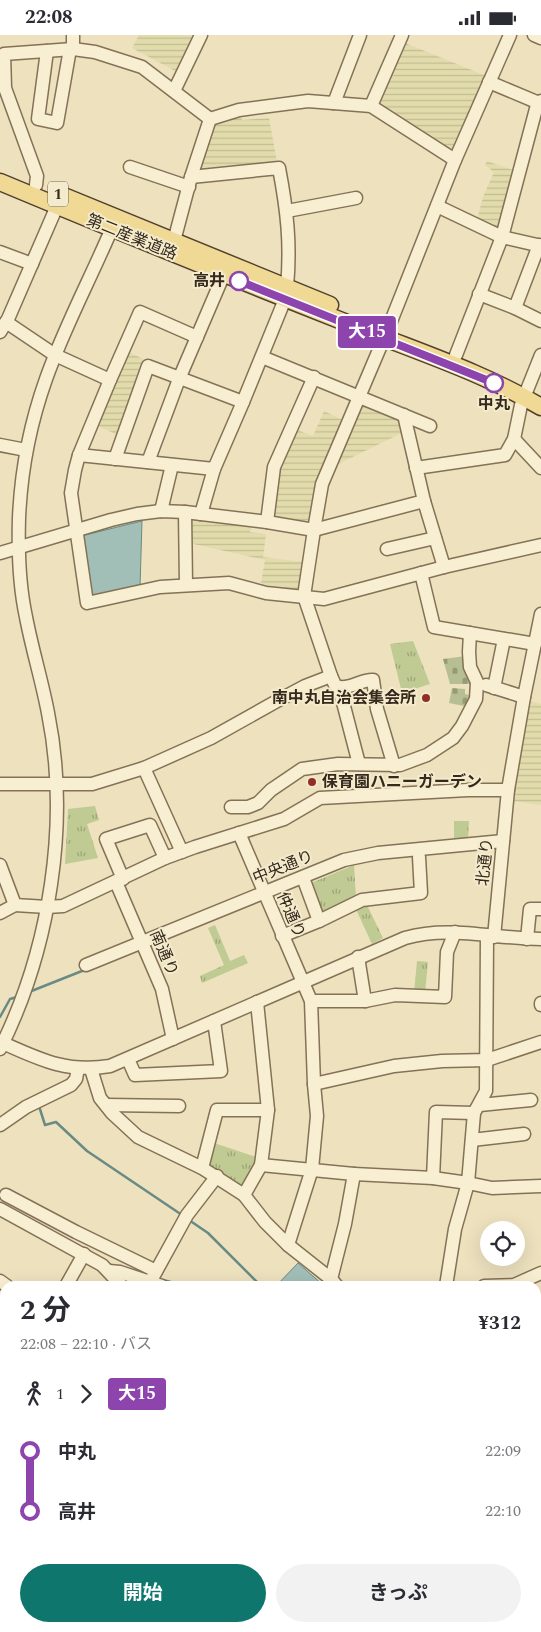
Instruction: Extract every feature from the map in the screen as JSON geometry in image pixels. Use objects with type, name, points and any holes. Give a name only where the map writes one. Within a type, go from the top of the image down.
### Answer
[{"type":"main road","name":"第二産業道路","points":[[0,170],[36,185],[224,274],[286,293]]},
{"type":"main road","name":"第二産業道路","points":[[0,182],[57,206],[174,241],[286,293],[386,334],[476,375],[531,394]]},
{"type":"main road","name":"第二産業道路","points":[[386,334],[456,355],[531,394],[541,407]]},
{"type":"street","points":[[38,119],[57,123],[72,49],[73,35]]},
{"type":"street","points":[[174,91],[201,35]]},
{"type":"street","points":[[334,103],[360,35]]},
{"type":"street","points":[[371,106],[402,35]]},
{"type":"street","points":[[359,764],[339,687],[331,676],[304,596],[322,484],[386,334],[455,160],[510,35]]},
{"type":"street","points":[[535,35],[541,38]]},
{"type":"street","points":[[36,185],[37,176],[5,88],[4,54],[72,49],[95,53],[142,67],[210,119]]},
{"type":"street","points":[[22,135],[38,119],[47,51]]},
{"type":"street","points":[[456,355],[502,237],[537,105],[540,102],[489,82]]},
{"type":"street","points":[[210,119],[239,110],[308,101],[371,106],[455,160]]},
{"type":"street","points":[[174,241],[210,119]]},
{"type":"street","points":[[528,138],[541,141]]},
{"type":"street","points":[[130,167],[190,182],[279,169],[287,211],[290,265],[286,293],[262,357],[214,469],[201,514]]},
{"type":"street","points":[[287,211],[356,198]]},
{"type":"street","points":[[437,205],[502,237],[540,246],[515,308]]},
{"type":"street","points":[[57,206],[4,322],[56,355],[110,380]]},
{"type":"street","points":[[114,223],[56,355],[38,407],[26,450],[18,548],[25,615],[54,746],[57,827],[40,941],[2,1046],[52,1064],[85,1069],[110,1066],[358,957],[418,934],[439,931],[541,939]]},
{"type":"street","points":[[0,251],[32,264]]},
{"type":"street","points":[[148,462],[179,379],[224,274]]},
{"type":"street","points":[[479,294],[515,308],[541,321]]},
{"type":"street","points":[[197,337],[140,312],[110,380],[79,455],[71,493],[87,603],[160,587],[229,583],[266,593],[324,599],[444,567],[541,545]]},
{"type":"street","points":[[416,468],[505,455],[514,439],[517,419],[531,394],[541,355]]},
{"type":"street","points":[[262,357],[430,426]]},
{"type":"street","points":[[115,459],[148,366],[243,403]]},
{"type":"street","points":[[267,522],[274,467],[314,377]]},
{"type":"street","points":[[404,415],[424,501],[444,567]]},
{"type":"street","points":[[514,439],[541,469]]},
{"type":"street","points":[[0,445],[26,450]]},
{"type":"street","points":[[79,455],[214,469]]},
{"type":"street","points":[[161,511],[172,465]]},
{"type":"street","points":[[0,553],[111,520],[161,511],[267,522],[314,530],[424,501]]},
{"type":"street","points":[[185,512],[186,585]]},
{"type":"street","points":[[387,549],[435,538]]},
{"type":"street","points":[[422,573],[434,627],[535,643]]},
{"type":"street","name":"北通り","points":[[447,1281],[455,1229],[468,1183],[477,1109],[486,1091],[490,936],[503,845],[508,790],[524,697],[536,664],[535,643],[541,614]]},
{"type":"street","points":[[231,807],[248,807],[258,803],[271,790],[302,769],[319,765],[400,765],[427,755],[453,738],[462,726],[476,699],[477,682],[470,667],[470,633]]},
{"type":"street","points":[[494,688],[504,639]]},
{"type":"street","points":[[0,784],[92,783],[144,768],[212,738],[277,701],[331,676]]},
{"type":"street","points":[[339,687],[343,688],[368,679],[373,680],[377,709],[394,766]]},
{"type":"street","points":[[477,682],[524,697]]},
{"type":"street","points":[[144,768],[182,852]]},
{"type":"street","points":[[0,913],[15,905],[63,908],[165,858],[284,819],[320,798],[468,790],[508,790]]},
{"type":"street","name":"南通り","points":[[165,858],[150,825],[106,839],[143,946],[162,989],[173,1039]]},
{"type":"street","name":"仲通り","points":[[239,833],[302,982],[312,1001]]},
{"type":"street","name":"中央通り","points":[[265,895],[305,883],[356,863],[419,857],[503,845]]},
{"type":"street","name":"中央通り","points":[[87,969],[344,860],[359,856],[503,845]]},
{"type":"street","points":[[282,935],[319,921],[362,900],[422,893],[419,857]]},
{"type":"street","points":[[0,865],[15,905]]},
{"type":"street","points":[[305,883],[319,921]]},
{"type":"street","points":[[527,939],[530,909],[541,909]]},
{"type":"street","points":[[288,1245],[312,1169],[317,1116],[314,1084],[312,1001],[365,1001],[395,995],[445,997],[447,952],[455,932]]},
{"type":"street","points":[[358,957],[365,1001]]},
{"type":"street","points":[[244,1195],[261,1165],[268,1110],[257,1002]]},
{"type":"street","points":[[128,1059],[135,1075],[221,1071],[214,1021]]},
{"type":"street","points":[[314,1084],[394,1066],[442,1061],[487,1060],[541,1041]]},
{"type":"street","points":[[85,1069],[100,1098],[138,1137],[217,1176],[244,1195],[265,1222],[330,1281]]},
{"type":"street","points":[[0,1125],[26,1107],[71,1085],[85,1069]]},
{"type":"street","points":[[433,1178],[436,1112],[477,1109],[531,1100]]},
{"type":"street","points":[[106,1105],[180,1106]]},
{"type":"street","points":[[202,1168],[217,1110],[268,1110]]},
{"type":"street","points":[[472,1140],[524,1134]]},
{"type":"street","points":[[261,1165],[354,1174],[433,1178],[492,1188],[541,1186]]},
{"type":"street","points":[[334,1281],[354,1174]]},
{"type":"street","points":[[154,1280],[187,1215],[217,1176]]},
{"type":"street","points":[[2,1202],[76,1232],[154,1280]]},
{"type":"street","points":[[2,1202],[109,1271],[118,1281]]},
{"type":"street","points":[[69,1281],[84,1254]]},
{"type":"street","points":[[109,1271],[154,1280]]},
{"type":"street","points":[[523,1281],[541,1273]]},
{"type":"shaded area","points":[[139,35],[196,35],[179,73],[132,48]]},
{"type":"shaded area","points":[[405,43],[489,77],[456,155],[377,105]]},
{"type":"shaded area","points":[[241,114],[242,120],[269,118],[277,162],[274,165],[198,174],[211,122]]},
{"type":"shaded area","points":[[487,161],[516,171],[501,235],[476,223],[483,197],[494,172],[485,165]]},
{"type":"shaded area","points":[[127,351],[147,361],[120,436],[96,425]]},
{"type":"shaded area","points":[[365,403],[399,417],[404,432],[336,465],[361,405]]},
{"type":"shaded area","points":[[324,411],[343,420],[310,523],[273,519],[279,469],[295,429],[313,436]]},
{"type":"shaded area","points":[[191,516],[252,525],[250,532],[266,534],[263,557],[303,562],[299,589],[295,592],[267,590],[267,585],[261,583],[265,560],[189,543]]},
{"type":"shaded area","points":[[529,701],[541,704],[541,805],[513,801]]},
{"type":"green space","points":[[413,641],[430,684],[402,693],[390,644]]},
{"type":"green space","points":[[466,656],[473,684],[450,684],[443,659]]},
{"type":"green space","points":[[452,688],[465,689],[465,694],[472,696],[469,707],[449,703]]},
{"type":"green space","points":[[95,806],[99,820],[87,824],[98,858],[65,864],[68,809]]},
{"type":"green space","points":[[454,821],[469,821],[468,839],[454,840]]},
{"type":"green space","points":[[354,865],[356,898],[322,912],[311,883]]},
{"type":"green space","points":[[364,899],[383,938],[372,944],[354,905]]},
{"type":"green space","points":[[215,925],[230,961],[244,955],[248,963],[202,983],[200,976],[224,965],[208,928]]},
{"type":"green space","points":[[417,961],[428,962],[425,993],[414,993]]},
{"type":"green space","points":[[214,1143],[259,1158],[243,1186],[241,1187],[208,1168]]},
{"type":"water","points":[[142,521],[140,587],[91,598],[81,536]]},
{"type":"water","points":[[298,1263],[319,1281],[281,1281]]},
{"type":"waterway","points":[[29,992],[87,969]]},
{"type":"waterway","points":[[0,1017],[10,999],[17,997]]},
{"type":"waterway","points":[[39,1106],[45,1125],[56,1122],[87,1151],[182,1215]]},
{"type":"waterway","points":[[189,1220],[208,1233],[256,1281]]},
{"type":"bus line","name":"大15","points":[[239,281],[494,383]]},
{"type":"place","name":"高井","points":[[239,281]]},
{"type":"place","name":"中丸","points":[[494,383]]},
{"type":"place","name":"南中丸自治会集会所","points":[[426,698]]},
{"type":"place","name":"保育園ハニーガーデン","points":[[312,782]]}]
